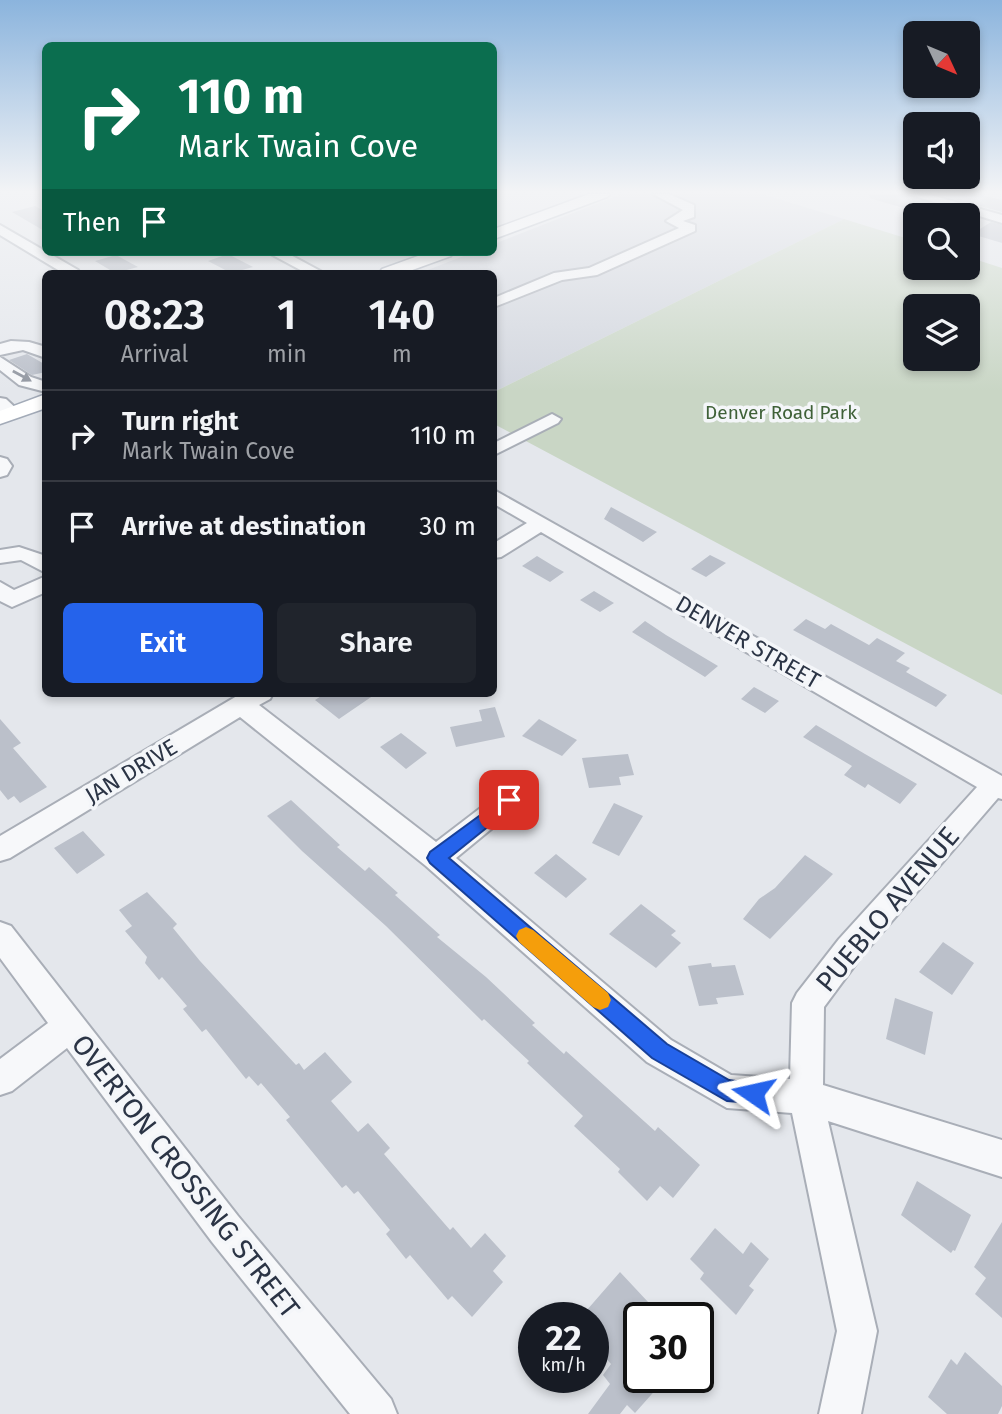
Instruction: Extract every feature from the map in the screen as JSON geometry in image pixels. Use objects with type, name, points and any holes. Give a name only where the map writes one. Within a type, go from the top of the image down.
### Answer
[{"type":"main road","points":[[396,270],[423,260]]},
{"type":"main road","points":[[4,411],[42,401]]},
{"type":"street","points":[[51,260],[68,270]]},
{"type":"street","points":[[290,260],[311,270]]},
{"type":"street","points":[[497,302],[559,276],[592,272],[619,260]]},
{"type":"street","points":[[0,350],[13,345],[27,345],[42,351]]},
{"type":"street","points":[[0,362],[25,381],[42,400]]},
{"type":"street","points":[[497,448],[552,419]]},
{"type":"street","points":[[0,463],[3,466],[0,471]]},
{"type":"street","name":"DENVER STREET","points":[[497,498],[998,787]]},
{"type":"street","points":[[497,550],[541,523]]},
{"type":"street","points":[[0,557],[8,553],[33,555],[42,563]]},
{"type":"street","points":[[0,589],[12,600],[42,585]]},
{"type":"street","points":[[251,699],[659,1051],[727,1091],[806,1097],[1002,1159]]},
{"type":"street","name":"JAN DRIVE","points":[[0,850],[251,699]]},
{"type":"street","name":"PUEBLO AVENUE","points":[[840,1414],[857,1331],[806,1097],[808,1003],[850,948],[998,787]]},
{"type":"street","points":[[436,858],[509,800]]},
{"type":"street","name":"OVERTON CROSSING STREET","points":[[0,935],[225,1228],[376,1414]]},
{"type":"street","points":[[0,1079],[69,1027]]},
{"type":"shaded area","points":[[453,260],[761,260],[497,391],[497,270],[428,270]]},
{"type":"green space","name":"Denver Road Park","points":[[761,260],[903,260],[903,280],[980,280],[980,261],[1002,268],[1002,695],[497,426],[497,391]]},
{"type":"building","points":[[125,260],[138,267],[110,270],[95,261]]},
{"type":"building","points":[[240,260],[253,267],[225,270],[208,261]]},
{"type":"building","points":[[27,354],[42,363],[42,373],[32,375],[9,360]]},
{"type":"building","points":[[611,507],[657,532],[643,542],[604,519]]},
{"type":"building","points":[[710,555],[726,563],[706,577],[691,569]]},
{"type":"building","points":[[537,556],[564,572],[550,582],[522,566]]},
{"type":"building","points":[[594,591],[614,603],[600,612],[580,600]]},
{"type":"building","points":[[806,619],[825,629],[831,624],[869,645],[877,638],[905,653],[896,661],[910,668],[906,672],[947,695],[936,707],[793,630]]},
{"type":"building","points":[[645,621],[718,666],[705,677],[632,632]]},
{"type":"building","points":[[754,687],[779,701],[765,713],[741,699]]},
{"type":"building","points":[[320,697],[371,697],[339,719],[315,700]]},
{"type":"building","points":[[495,707],[505,737],[456,747],[450,727],[482,721],[479,710]]},
{"type":"building","points":[[0,719],[21,743],[13,748],[47,787],[20,803],[14,796],[8,800],[0,790]]},
{"type":"building","points":[[539,719],[577,740],[562,756],[522,736]]},
{"type":"building","points":[[816,725],[917,784],[900,804],[868,784],[865,788],[844,775],[852,766],[803,737]]},
{"type":"building","points":[[401,733],[427,753],[406,769],[380,747]]},
{"type":"building","points":[[628,754],[634,775],[619,777],[621,785],[589,788],[582,758]]},
{"type":"building","points":[[291,800],[340,845],[337,847],[365,871],[369,867],[398,893],[395,895],[440,935],[437,937],[486,977],[564,1054],[566,1051],[655,1131],[658,1127],[700,1165],[673,1198],[660,1186],[647,1201],[618,1172],[620,1169],[574,1126],[583,1116],[527,1063],[529,1061],[484,1019],[482,1021],[386,926],[267,816]]},
{"type":"building","points":[[614,803],[643,816],[619,856],[592,843]]},
{"type":"building","points":[[83,831],[105,855],[77,874],[54,848]]},
{"type":"building","points":[[556,854],[587,879],[566,898],[534,873]]},
{"type":"building","points":[[805,855],[833,874],[770,939],[743,919],[759,899],[775,888]]},
{"type":"building","points":[[147,892],[177,924],[173,928],[200,961],[296,1065],[299,1063],[304,1070],[325,1052],[352,1082],[331,1101],[358,1132],[368,1123],[390,1148],[384,1154],[450,1230],[453,1227],[471,1248],[485,1233],[506,1256],[493,1271],[503,1282],[472,1317],[452,1296],[448,1300],[410,1255],[406,1259],[386,1234],[390,1230],[358,1191],[354,1194],[346,1185],[342,1188],[286,1120],[290,1117],[261,1083],[258,1086],[249,1076],[246,1079],[206,1029],[202,1032],[183,1009],[187,1006],[162,977],[159,980],[145,963],[147,957],[125,931],[132,926],[119,910]]},
{"type":"building","points":[[641,904],[676,931],[671,935],[681,943],[656,968],[609,934]]},
{"type":"building","points":[[943,942],[974,963],[952,995],[919,972]]},
{"type":"building","points":[[711,963],[712,967],[735,965],[744,995],[716,998],[718,1004],[699,1006],[688,966]]},
{"type":"building","points":[[895,998],[933,1012],[925,1055],[886,1039]]},
{"type":"building","points":[[917,1181],[971,1215],[955,1251],[951,1253],[901,1215]]},
{"type":"building","points":[[1002,1222],[1002,1318],[975,1294],[986,1278],[974,1267]]},
{"type":"building","points":[[715,1228],[743,1254],[751,1242],[769,1259],[749,1286],[754,1290],[736,1315],[700,1279],[704,1273],[690,1259]]},
{"type":"building","points":[[620,1272],[648,1302],[623,1302],[623,1393],[653,1393],[635,1413],[627,1405],[620,1414],[588,1414],[603,1393],[609,1393],[610,1384],[609,1302],[594,1302]]},
{"type":"building","points":[[965,1352],[1002,1386],[1002,1406],[998,1414],[947,1414],[928,1397],[951,1359],[957,1365]]},
{"type":"slow traffic","points":[[526,936],[600,1000]]},
{"type":"route","points":[[509,800],[436,858],[659,1051],[727,1091],[753,1093]]}]
